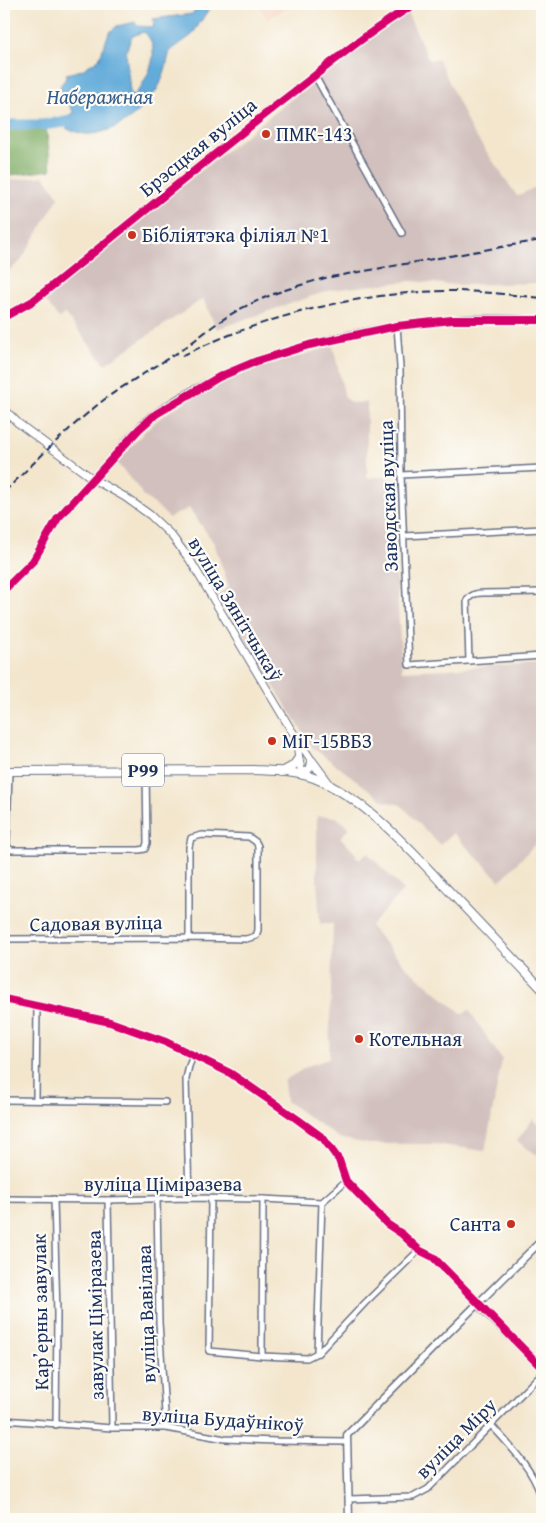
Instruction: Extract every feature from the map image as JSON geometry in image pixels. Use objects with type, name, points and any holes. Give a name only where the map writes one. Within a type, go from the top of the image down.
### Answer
[{"type":"main road","name":"вуліца Зянітчыкаў","points":[[4,409],[18,423],[93,479],[125,497],[150,515],[177,542],[190,560],[296,739],[312,760]]},
{"type":"main road","points":[[296,739],[299,752],[298,759],[303,775],[310,768],[312,760]]},
{"type":"main road","points":[[282,772],[293,766],[298,759]]},
{"type":"main road","points":[[312,760],[330,786]]},
{"type":"main road","name":"Р99","points":[[6,771],[146,770],[282,772],[303,775],[330,786],[355,801],[382,822],[542,989]]},
{"type":"street","name":"Брэсцкая вуліца","points":[[4,317],[33,301],[315,76],[399,13],[415,4]]},
{"type":"street","points":[[315,76],[402,233]]},
{"type":"street","points":[[4,590],[33,561],[58,518],[139,429],[156,414],[219,377],[257,361],[309,345],[396,326],[452,320],[542,320]]},
{"type":"street","name":"Заводская вуліца","points":[[396,326],[400,367],[401,475],[408,665],[469,661]]},
{"type":"street","points":[[401,475],[542,468]]},
{"type":"street","points":[[404,536],[542,529]]},
{"type":"street","points":[[542,592],[483,593],[474,594],[467,600],[469,661],[542,656]]},
{"type":"street","points":[[6,771],[7,846],[11,850],[130,850],[145,848],[147,843],[146,770]]},
{"type":"street","name":"Садовая вуліца","points":[[4,939],[246,939],[256,936],[258,930],[258,846],[249,837],[202,835],[192,838],[189,847],[189,938]]},
{"type":"street","points":[[4,999],[110,1022],[166,1042],[230,1073],[322,1138],[339,1160],[346,1181],[386,1224],[402,1234],[419,1250],[433,1257],[477,1304],[542,1368]]},
{"type":"street","points":[[36,1100],[37,1006]]},
{"type":"street","points":[[189,1198],[186,1078],[193,1056]]},
{"type":"street","points":[[4,1100],[165,1102]]},
{"type":"street","points":[[318,1353],[322,1202],[346,1181]]},
{"type":"street","name":"вуліца Ціміразева","points":[[4,1199],[108,1200],[189,1198],[322,1202]]},
{"type":"street","name":"Карʼерны завулак","points":[[54,1199],[57,1314],[56,1424]]},
{"type":"street","name":"вуліца Вавілава","points":[[157,1199],[159,1322],[166,1428]]},
{"type":"street","points":[[211,1199],[209,1351],[307,1358],[318,1353],[419,1250]]},
{"type":"street","points":[[262,1356],[263,1199]]},
{"type":"street","name":"завулак Ціміразева","points":[[108,1200],[112,1428]]},
{"type":"street","points":[[349,1519],[347,1435],[542,1240]]},
{"type":"street","name":"вуліца Міру","points":[[348,1499],[413,1497],[428,1489],[542,1373]]},
{"type":"street","name":"вуліца Будаўнікоў","points":[[4,1420],[112,1428],[166,1428],[224,1438],[276,1442],[346,1442]]},
{"type":"street","points":[[491,1425],[523,1462],[533,1479],[541,1497],[542,1519]]},
{"type":"shaded area","points":[[258,4],[292,4],[267,20]]},
{"type":"shaded area","points":[[407,12],[429,60],[439,60],[470,128],[517,196],[542,184],[542,283],[455,285],[411,281],[330,290],[217,329],[203,299],[105,364],[65,314],[59,318],[42,297],[319,77]]},
{"type":"shaded area","points":[[44,176],[59,197],[20,262],[4,274],[4,181]]},
{"type":"shaded area","points":[[333,346],[345,398],[351,403],[367,402],[367,478],[390,476],[402,671],[542,664],[542,837],[500,881],[453,833],[440,845],[401,805],[384,801],[312,747],[217,595],[229,587],[214,543],[189,508],[169,518],[143,496],[117,463],[146,430],[160,418],[213,387],[268,365]]},
{"type":"shaded area","points":[[317,816],[336,817],[350,828],[340,837],[356,854],[355,856],[360,860],[367,853],[404,890],[370,926],[405,966],[463,1014],[469,1010],[502,1060],[485,1151],[434,1144],[369,1144],[339,1138],[286,1101],[285,1080],[310,1065],[329,1059],[333,924],[320,924],[317,880]]},
{"type":"shaded area","points":[[533,1119],[542,1127],[542,1147],[536,1155],[517,1141]]},
{"type":"green space","points":[[46,127],[51,170],[4,176],[4,128]]},
{"type":"water","name":"Наберажная","points":[[200,4],[212,4],[192,35],[170,51],[160,84],[140,110],[121,124],[101,132],[84,134],[67,129],[66,117],[74,113],[60,86],[66,78],[66,74],[82,70],[99,59],[109,33],[117,26],[135,22],[137,26],[154,27],[153,19],[192,14]],"holes":[[[144,32],[150,39],[153,47],[151,64],[144,82],[134,96],[130,92],[126,52],[132,36]]]},
{"type":"waterway","points":[[4,125],[42,125],[81,120]]},
{"type":"railway","points":[[4,492],[66,432],[105,399],[183,349],[222,320],[246,306],[285,290],[325,278],[541,240]]},
{"type":"railway","points":[[182,356],[247,328],[282,317],[353,300],[424,292],[459,291],[542,298]]},
{"type":"cycle path","points":[[4,317],[33,301],[335,59],[415,4]]},
{"type":"cycle path","points":[[4,590],[33,561],[58,518],[139,429],[156,414],[219,377],[257,361],[309,345],[397,326],[452,320],[542,320]]},
{"type":"cycle path","points":[[4,999],[110,1022],[166,1042],[230,1073],[323,1138],[339,1160],[346,1181],[387,1224],[402,1234],[419,1250],[433,1257],[542,1368]]},
{"type":"place","name":"ПМК-143","points":[[266,134]]},
{"type":"place","name":"Бібліятэка філіял №1","points":[[132,235]]},
{"type":"place","name":"МіГ-15ВБЗ","points":[[272,741]]},
{"type":"place","name":"Котельная","points":[[359,1039]]},
{"type":"place","name":"Санта","points":[[511,1224]]}]
